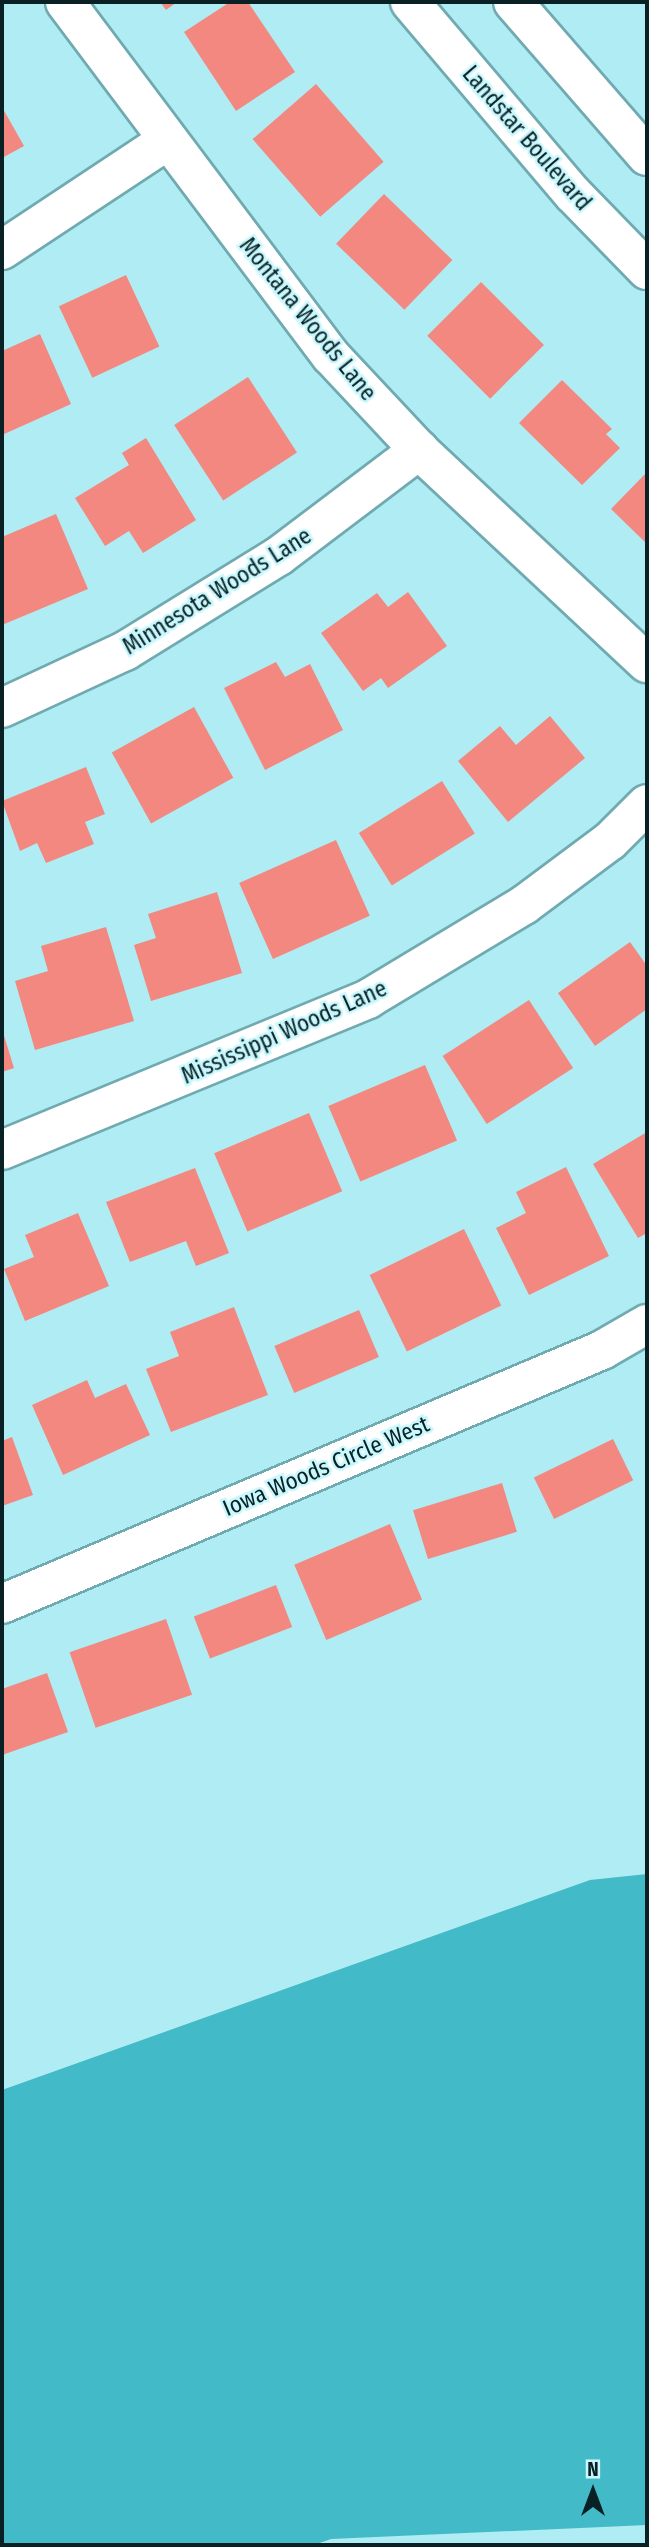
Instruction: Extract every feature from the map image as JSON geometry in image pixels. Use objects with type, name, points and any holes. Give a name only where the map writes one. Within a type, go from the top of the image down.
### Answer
[{"type":"street","name":"Montana Woods Lane","points":[[65,2],[331,355],[419,450],[647,663]]},
{"type":"street","name":"Landstar Boulevard","points":[[410,2],[573,194],[647,270]]},
{"type":"street","points":[[513,2],[647,156]]},
{"type":"street","points":[[2,250],[168,140]]},
{"type":"street","name":"Minnesota Woods Lane","points":[[2,708],[125,651],[279,556],[419,450]]},
{"type":"street","name":"Mississippi Woods Lane","points":[[2,1150],[368,999],[524,905],[610,841],[647,804]]},
{"type":"street","name":"Iowa Woods Circle West","points":[[2,1604],[602,1350],[647,1324]]},
{"type":"water","points":[[647,1874],[647,2525],[331,2539],[314,2545],[2,2545],[2,2090],[590,1880]]},
{"type":"building","points":[[160,2],[177,2],[166,10]]},
{"type":"building","points":[[230,2],[248,2],[295,72],[236,111],[184,32]]},
{"type":"building","points":[[316,84],[384,162],[320,217],[253,139]]},
{"type":"building","points":[[2,107],[24,146],[2,158]]},
{"type":"building","points":[[384,194],[452,260],[404,310],[336,244]]},
{"type":"building","points":[[126,275],[159,347],[92,378],[59,306]]},
{"type":"building","points":[[481,282],[544,345],[490,399],[427,336]]},
{"type":"building","points":[[40,334],[71,404],[2,435],[2,351]]},
{"type":"building","points":[[248,377],[297,452],[223,500],[174,425]]},
{"type":"building","points":[[562,380],[612,429],[606,434],[620,448],[582,485],[519,423]]},
{"type":"building","points":[[146,438],[196,520],[143,553],[129,531],[105,546],[75,498],[129,465],[122,453]]},
{"type":"building","points":[[647,472],[647,544],[611,509]]},
{"type":"building","points":[[56,514],[88,589],[2,625],[2,537]]},
{"type":"building","points":[[408,592],[447,646],[388,688],[381,678],[363,691],[321,633],[377,593],[388,607]]},
{"type":"building","points":[[276,662],[285,677],[310,664],[343,730],[265,770],[224,688]]},
{"type":"building","points":[[194,707],[233,778],[151,823],[112,753]]},
{"type":"building","points":[[550,716],[585,758],[508,822],[458,761],[500,726],[516,745]]},
{"type":"building","points":[[86,767],[105,814],[85,822],[94,844],[46,863],[37,843],[20,851],[2,801]]},
{"type":"building","points":[[442,781],[475,834],[392,886],[359,833]]},
{"type":"building","points":[[336,840],[370,916],[273,959],[239,883]]},
{"type":"building","points":[[217,892],[242,973],[151,1001],[134,945],[156,938],[148,914]]},
{"type":"building","points":[[106,927],[134,1021],[35,1050],[15,981],[48,971],[41,946]]},
{"type":"building","points":[[630,942],[647,966],[647,1009],[595,1046],[558,993]]},
{"type":"building","points":[[529,1000],[573,1068],[487,1124],[443,1056]]},
{"type":"building","points":[[2,1029],[14,1068],[2,1072]]},
{"type":"building","points":[[425,1065],[457,1140],[360,1182],[328,1106]]},
{"type":"building","points":[[309,1113],[342,1191],[247,1231],[214,1153]]},
{"type":"building","points":[[647,1132],[647,1233],[638,1238],[593,1164]]},
{"type":"building","points":[[566,1167],[609,1256],[529,1295],[496,1228],[526,1213],[516,1192]]},
{"type":"building","points":[[195,1168],[229,1253],[196,1266],[186,1241],[130,1262],[106,1202]]},
{"type":"building","points":[[78,1213],[109,1286],[25,1321],[4,1269],[34,1257],[25,1235]]},
{"type":"building","points":[[464,1229],[501,1305],[407,1351],[370,1275]]},
{"type":"building","points":[[234,1307],[268,1395],[171,1432],[146,1369],[179,1356],[170,1332]]},
{"type":"building","points":[[359,1310],[379,1357],[294,1393],[274,1346]]},
{"type":"building","points":[[87,1380],[95,1398],[126,1384],[150,1435],[63,1475],[32,1405]]},
{"type":"building","points":[[12,1437],[33,1495],[2,1506],[2,1441]]},
{"type":"building","points":[[613,1439],[633,1480],[554,1519],[534,1478]]},
{"type":"building","points":[[502,1483],[517,1532],[428,1559],[413,1510]]},
{"type":"building","points":[[390,1524],[422,1599],[326,1640],[294,1565]]},
{"type":"building","points":[[276,1585],[292,1627],[210,1659],[194,1617]]},
{"type":"building","points":[[166,1619],[192,1695],[96,1728],[70,1652]]},
{"type":"building","points":[[47,1673],[68,1732],[2,1755],[2,1689]]}]
